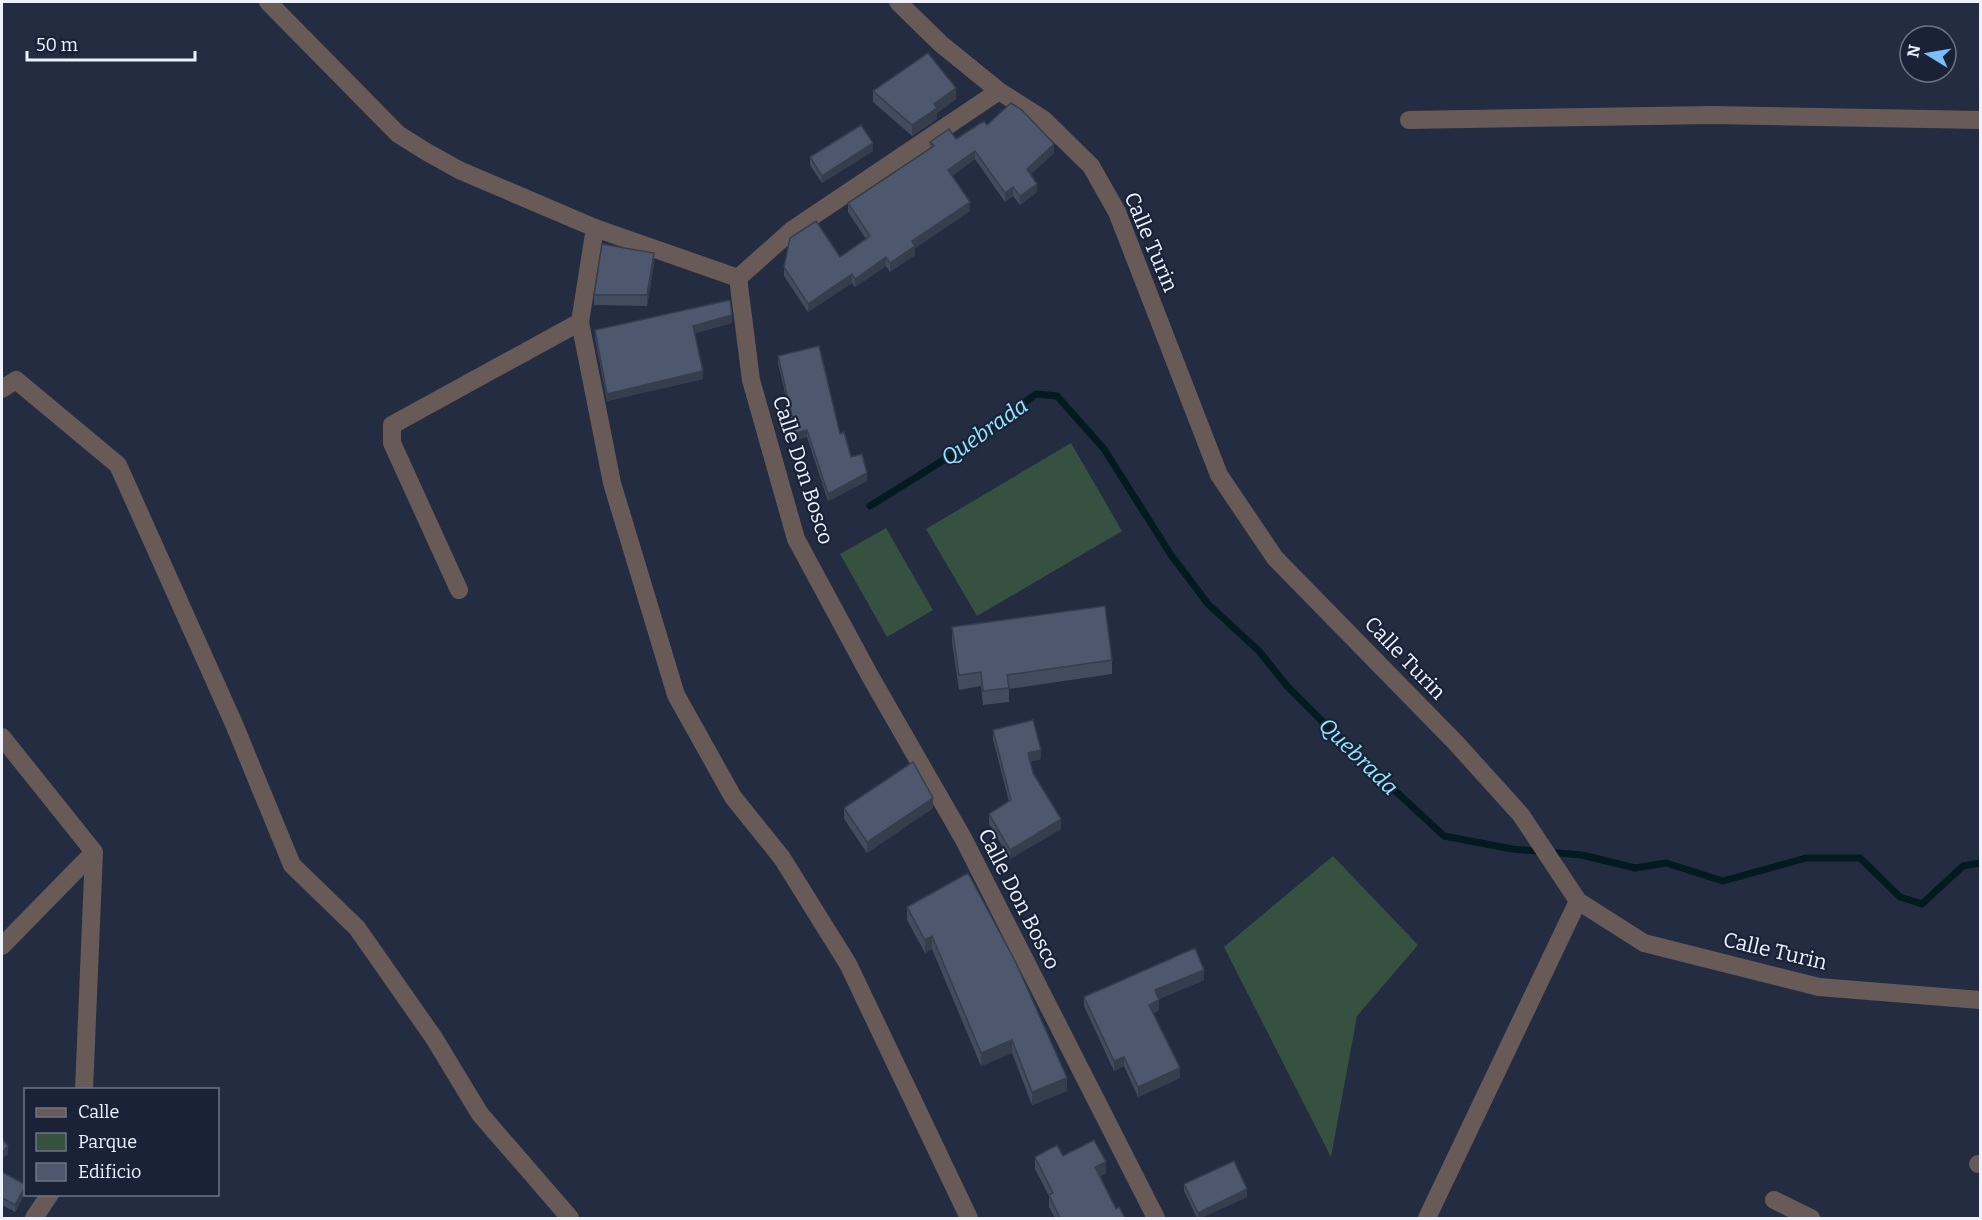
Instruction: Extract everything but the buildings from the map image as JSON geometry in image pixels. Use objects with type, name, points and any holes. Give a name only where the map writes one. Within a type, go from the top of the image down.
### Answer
[{"type":"street","points":[[268,2],[398,134],[459,170],[595,228],[738,278],[792,230],[999,90]]},
{"type":"street","name":"Calle Turin","points":[[898,2],[941,44],[999,90],[1043,119],[1091,166],[1117,212],[1219,475],[1275,558],[1456,743],[1521,814],[1578,901],[1644,943],[1819,987],[1980,1000]]},
{"type":"street","points":[[1408,120],[1702,115],[1980,120]]},
{"type":"street","points":[[595,228],[580,322],[612,483],[676,695],[733,797],[782,858],[848,964],[969,1218]]},
{"type":"street","name":"Calle Don Bosco","points":[[738,278],[751,380],[796,539],[870,676],[963,838],[1156,1218]]},
{"type":"street","points":[[459,590],[392,443],[392,425],[580,322]]},
{"type":"street","points":[[2,389],[16,380],[118,465],[234,724],[292,865],[357,928],[434,1038],[480,1114],[570,1218]]},
{"type":"street","points":[[2,737],[94,852],[84,1088]]},
{"type":"street","points":[[2,946],[94,852]]},
{"type":"street","points":[[1427,1218],[1578,901]]},
{"type":"street","points":[[34,1218],[49,1196]]},
{"type":"street","points":[[1773,1200],[1811,1218]]},
{"type":"green space","points":[[1071,443],[1122,531],[977,616],[926,529]]},
{"type":"green space","points":[[886,528],[933,610],[887,637],[840,554]]},
{"type":"green space","points":[[1333,856],[1418,945],[1357,1016],[1331,1157],[1224,947]]},
{"type":"waterway","name":"Quebrada","points":[[870,506],[955,453],[1036,394],[1057,396],[1104,449],[1171,555],[1208,604],[1259,651],[1287,686],[1346,745],[1444,836],[1512,849],[1582,855],[1635,868],[1666,863],[1723,881],[1806,858],[1860,858],[1900,897],[1922,904],[1963,866],[1980,863]]}]
